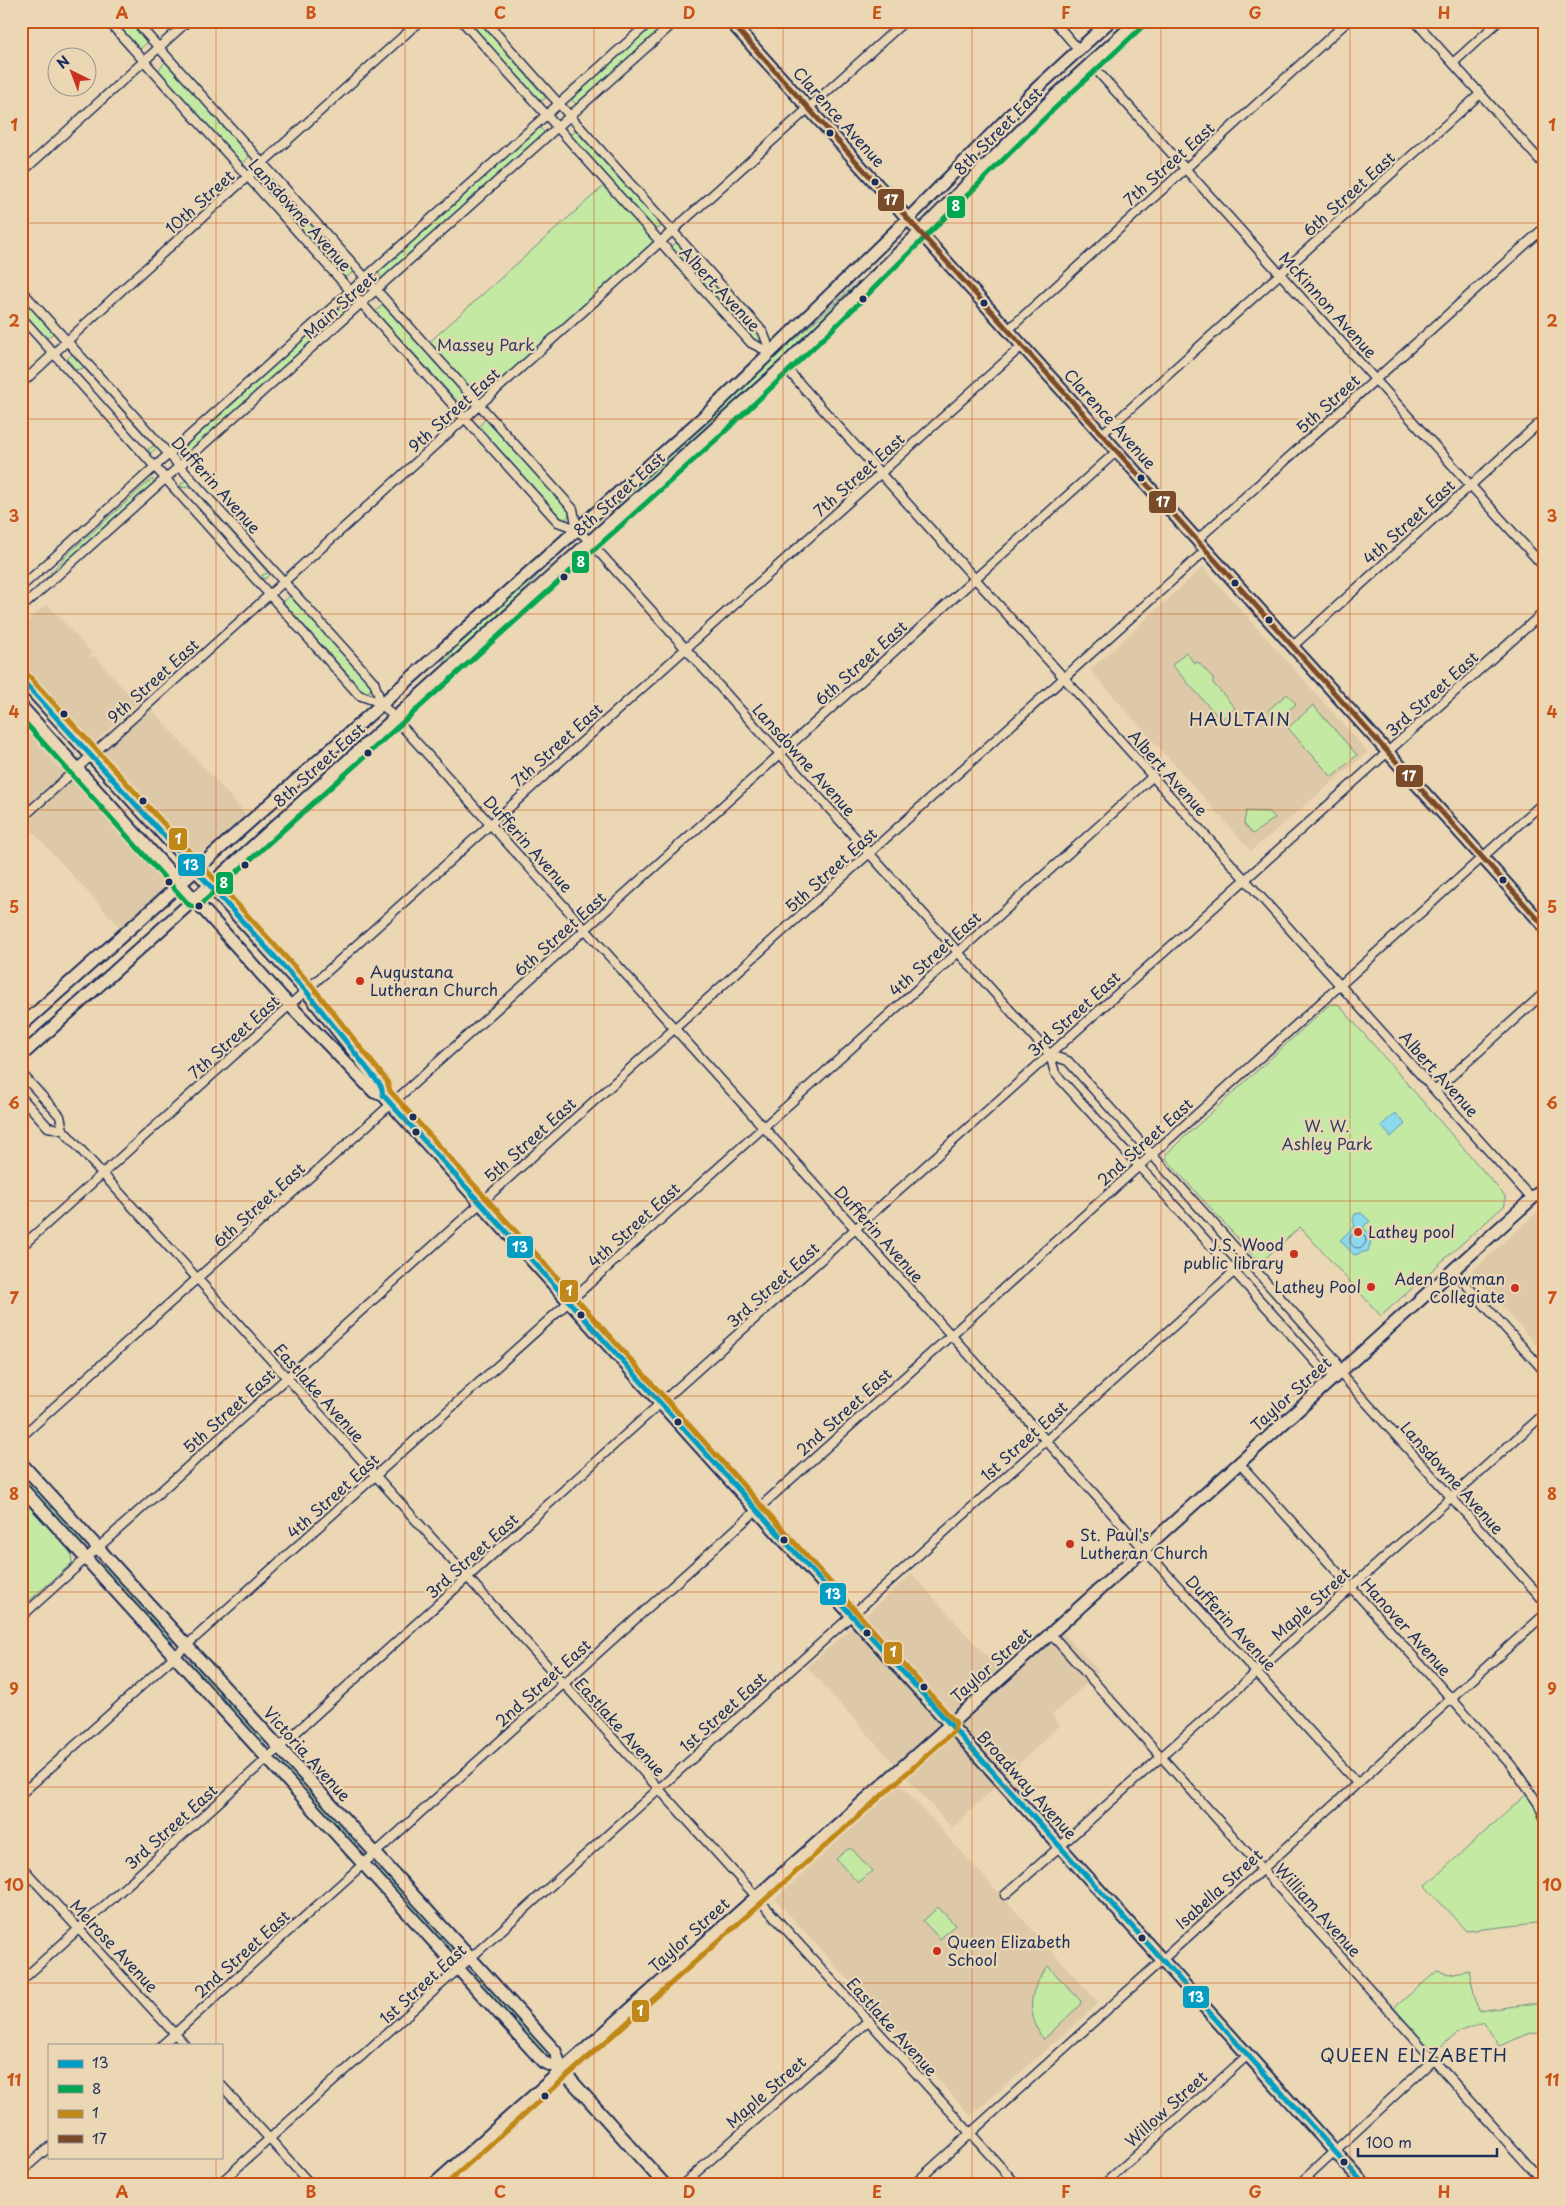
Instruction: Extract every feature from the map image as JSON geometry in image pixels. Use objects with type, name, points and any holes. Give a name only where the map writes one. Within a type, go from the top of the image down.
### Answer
[{"type":"main road","name":"Clarence Avenue","points":[[730,21],[1545,927]]},
{"type":"main road","name":"8th Street East","points":[[21,1026],[577,528],[704,417],[908,218],[1005,119],[1110,21]]},
{"type":"main road","name":"8th Street East","points":[[21,1056],[784,366],[1014,136],[1136,21]]},
{"type":"main road","name":"Broadway Avenue","points":[[21,679],[306,991],[381,1086],[384,1095],[480,1203],[1366,2185]]},
{"type":"main road","name":"Broadway Avenue","points":[[21,706],[289,1006],[374,1092],[384,1095]]},
{"type":"main road","name":"Taylor Street","points":[[433,2185],[949,1725],[1545,1187]]},
{"type":"main road","name":"Victoria Avenue","points":[[21,1463],[554,2052],[562,2070],[665,2185]]},
{"type":"main road","name":"Victoria Avenue","points":[[21,1487],[542,2062],[562,2070]]},
{"type":"street","name":"Lansdowne Avenue","points":[[108,21],[558,522],[577,528],[959,952],[1050,1054],[1055,1072],[1233,1272],[1323,1370],[1340,1373]]},
{"type":"street","name":"Lansdowne Avenue","points":[[135,21],[573,509],[577,528]]},
{"type":"street","points":[[21,173],[188,21]]},
{"type":"street","name":"10th Street","points":[[21,384],[67,340],[420,21]]},
{"type":"street","name":"Albert Avenue","points":[[462,21],[659,243],[751,343],[771,353]]},
{"type":"street","name":"Albert Avenue","points":[[485,21],[763,332],[771,353]]},
{"type":"street","name":"Main Street","points":[[21,586],[651,21]]},
{"type":"street","name":"Main Street","points":[[21,608],[676,21]]},
{"type":"street","name":"9th Street East","points":[[21,819],[906,21]]},
{"type":"street","points":[[1054,21],[1078,49]]},
{"type":"street","name":"7th Street East","points":[[1008,329],[1348,21]]},
{"type":"street","points":[[1415,21],[1545,166]]},
{"type":"street","points":[[1453,63],[1499,21]]},
{"type":"street","name":"McKinnon Avenue","points":[[1090,63],[1545,568]]},
{"type":"street","name":"6th Street East","points":[[1102,434],[1480,94]]},
{"type":"street","name":"5th Street","points":[[1197,540],[1545,227]]},
{"type":"street","name":"Dufferin Avenue","points":[[21,290],[374,682],[381,703],[1357,1783]]},
{"type":"street","name":"Dufferin Avenue","points":[[21,317],[359,695],[381,703]]},
{"type":"street","name":"7th Street East","points":[[21,1247],[1023,346]]},
{"type":"street","name":"Albert Avenue","points":[[784,366],[1532,1199]]},
{"type":"street","name":"4th Street East","points":[[1293,646],[1545,418]]},
{"type":"street","name":"6th Street East","points":[[21,1437],[1117,451]]},
{"type":"street","points":[[1065,678],[1206,550]]},
{"type":"street","name":"3rd Street East","points":[[21,1981],[660,1404],[1545,611]]},
{"type":"street","name":"5th Street East","points":[[21,1617],[1065,678]]},
{"type":"street","name":"4th Street East","points":[[21,1794],[176,1657],[1152,776]]},
{"type":"street","name":"2nd Street East","points":[[163,2044],[1545,800]]},
{"type":"street","points":[[1436,1090],[1545,992]]},
{"type":"street","name":"Lansdowne Avenue","points":[[1050,1054],[1068,1061],[1335,1359],[1340,1373],[1545,1602]]},
{"type":"street","name":"Eastlake Avenue","points":[[21,1073],[60,1116],[63,1130],[1017,2185]]},
{"type":"street","name":"Eastlake Avenue","points":[[21,1097],[48,1127],[63,1130]]},
{"type":"street","name":"1st Street East","points":[[218,2185],[1247,1260]]},
{"type":"street","points":[[1453,1270],[1545,1372]]},
{"type":"street","name":"Maple Street","points":[[1005,1895],[1545,1414]]},
{"type":"street","name":"Hanover Avenue","points":[[1239,1463],[1511,1765],[1538,1803],[1545,1819]]},
{"type":"street","name":"Isabella Street","points":[[913,2185],[1545,1614]]},
{"type":"street","name":"William Avenue","points":[[1050,1633],[1545,2184]]},
{"type":"street","name":"Melrose Avenue","points":[[21,1866],[184,2044]]},
{"type":"street","name":"Maple Street","points":[[682,2185],[869,2020]]},
{"type":"street","name":"Willow Street","points":[[1103,2185],[1248,2055]]},
{"type":"street","points":[[1298,2185],[1433,2060]]},
{"type":"street","points":[[222,2087],[311,2185]]},
{"type":"street","points":[[21,2172],[48,2148]]},
{"type":"shaded area","points":[[1203,567],[1368,752],[1251,851],[1090,670]]},
{"type":"shaded area","points":[[47,604],[92,653],[90,655],[92,658],[95,656],[137,704],[94,743],[21,662],[21,626]]},
{"type":"shaded area","points":[[148,705],[251,820],[194,870],[91,756]]},
{"type":"shaded area","points":[[21,706],[181,882],[125,933],[21,819]]},
{"type":"shaded area","name":"Aden Bowman Collegiate","points":[[1545,1205],[1545,1355],[1472,1271]]},
{"type":"shaded area","points":[[912,1574],[1000,1671],[1054,1622],[1099,1672],[1052,1715],[1060,1725],[952,1828],[807,1667]]},
{"type":"shaded area","name":"Queen Elizabeth School","points":[[900,1784],[1099,2003],[971,2116],[775,1899]]},
{"type":"green space","points":[[113,21],[130,21],[147,43],[140,49],[138,48]]},
{"type":"green space","points":[[468,21],[479,21],[546,98],[540,101]]},
{"type":"green space","points":[[657,21],[670,21],[576,104],[572,100],[573,98]]},
{"type":"green space","points":[[165,62],[250,155],[243,164],[158,71]]},
{"type":"green space","points":[[539,127],[545,133],[382,279],[378,272]]},
{"type":"green space","points":[[575,130],[660,224],[660,228],[655,230],[653,228],[571,136]]},
{"type":"green space","points":[[267,179],[270,179],[352,270],[352,273],[344,277],[262,186]]},
{"type":"green space","name":"Massey Park","points":[[607,183],[659,243],[480,406],[426,345]]},
{"type":"green space","points":[[675,243],[679,244],[761,336],[759,342],[752,339],[672,250],[671,247]]},
{"type":"green space","points":[[857,283],[804,340],[616,507],[629,490]]},
{"type":"green space","points":[[21,294],[55,332],[47,338],[21,310]]},
{"type":"green space","points":[[344,303],[351,308],[188,455],[183,450],[183,447]]},
{"type":"green space","points":[[381,306],[384,306],[464,395],[459,403],[376,312]]},
{"type":"green space","points":[[72,354],[158,447],[151,453],[148,449],[154,446],[84,368],[76,370],[67,359]]},
{"type":"green space","points":[[485,419],[571,513],[564,521],[479,427]]},
{"type":"green space","points":[[152,479],[155,483],[43,583],[70,552]]},
{"type":"green space","points":[[187,479],[271,573],[266,578],[263,579],[262,575],[268,573],[192,488],[181,487],[181,484]]},
{"type":"green space","points":[[541,569],[515,601],[445,663],[444,661],[465,637]]},
{"type":"green space","points":[[291,595],[369,681],[370,691],[367,692],[361,689],[284,603]]},
{"type":"green space","points":[[1186,652],[1194,663],[1198,662],[1213,678],[1213,683],[1235,708],[1221,720],[1172,665]]},
{"type":"green space","points":[[1287,694],[1296,704],[1277,720],[1268,710]]},
{"type":"green space","points":[[1313,705],[1357,755],[1332,777],[1288,728]]},
{"type":"green space","points":[[1246,811],[1270,812],[1275,818],[1253,834],[1244,824]]},
{"type":"green space","name":"W. W. Ashley Park","points":[[1330,1004],[1338,1004],[1505,1196],[1505,1205],[1381,1316],[1300,1227],[1260,1263],[1167,1160],[1166,1154]]},
{"type":"green space","points":[[21,1469],[85,1541],[79,1545],[21,1480]]},
{"type":"green space","points":[[21,1497],[71,1552],[72,1563],[21,1608]]},
{"type":"green space","points":[[104,1562],[174,1640],[170,1643],[100,1568]]},
{"type":"green space","points":[[193,1661],[266,1740],[263,1746],[190,1665]]},
{"type":"green space","points":[[285,1763],[362,1846],[358,1851],[281,1766]]},
{"type":"green space","points":[[1529,1792],[1545,1810],[1545,1922],[1466,1931],[1425,1886]]},
{"type":"green space","points":[[848,1849],[852,1849],[872,1871],[858,1883],[836,1859]]},
{"type":"green space","points":[[381,1868],[457,1951],[453,1957],[377,1872]]},
{"type":"green space","points":[[938,1907],[955,1925],[940,1939],[923,1921]]},
{"type":"green space","points":[[1048,1966],[1081,2001],[1080,2005],[1043,2040],[1034,2020],[1032,2002],[1036,1985]]},
{"type":"green space","points":[[1469,1970],[1478,2011],[1545,2002],[1545,2034],[1531,2033],[1499,2046],[1484,2022],[1461,2031],[1433,2052],[1394,2008],[1437,1971],[1449,1974]]},
{"type":"green space","points":[[476,1973],[549,2052],[545,2058],[472,1977]]},
{"type":"water","points":[[1395,1113],[1405,1124],[1391,1137],[1381,1126]]},
{"type":"water","name":"Lathey pool","points":[[1361,1213],[1370,1221],[1363,1227],[1372,1237],[1368,1251],[1354,1255],[1340,1240],[1355,1226],[1353,1221],[1355,1214]]},
{"type":"transit line","name":"17","points":[[730,21],[1545,927]]},
{"type":"transit line","name":"8","points":[[21,718],[189,905],[199,906],[717,439],[834,328],[1052,111],[1142,27]]},
{"type":"transit line","name":"1","points":[[27,674],[312,986],[387,1081],[390,1091],[956,1723],[954,1731],[445,2185]]},
{"type":"transit line","name":"13","points":[[21,679],[306,991],[381,1086],[383,1095],[1365,2185]]},
{"type":"place","name":"Augustana Lutheran Church","points":[[360,981]]},
{"type":"place","name":"Lathey pool","points":[[1358,1232]]},
{"type":"place","name":"J.S. Wood public library","points":[[1294,1254]]},
{"type":"place","name":"Lathey Pool","points":[[1371,1287]]},
{"type":"place","name":"Aden Bowman Collegiate","points":[[1515,1288]]},
{"type":"place","name":"St. Paul's Lutheran Church","points":[[1070,1544]]},
{"type":"place","name":"Queen Elizabeth School","points":[[937,1951]]},
{"type":"district","name":"HAULTAIN","points":[[1240,720]]},
{"type":"district","name":"QUEEN ELIZABETH","points":[[1414,2056]]}]
